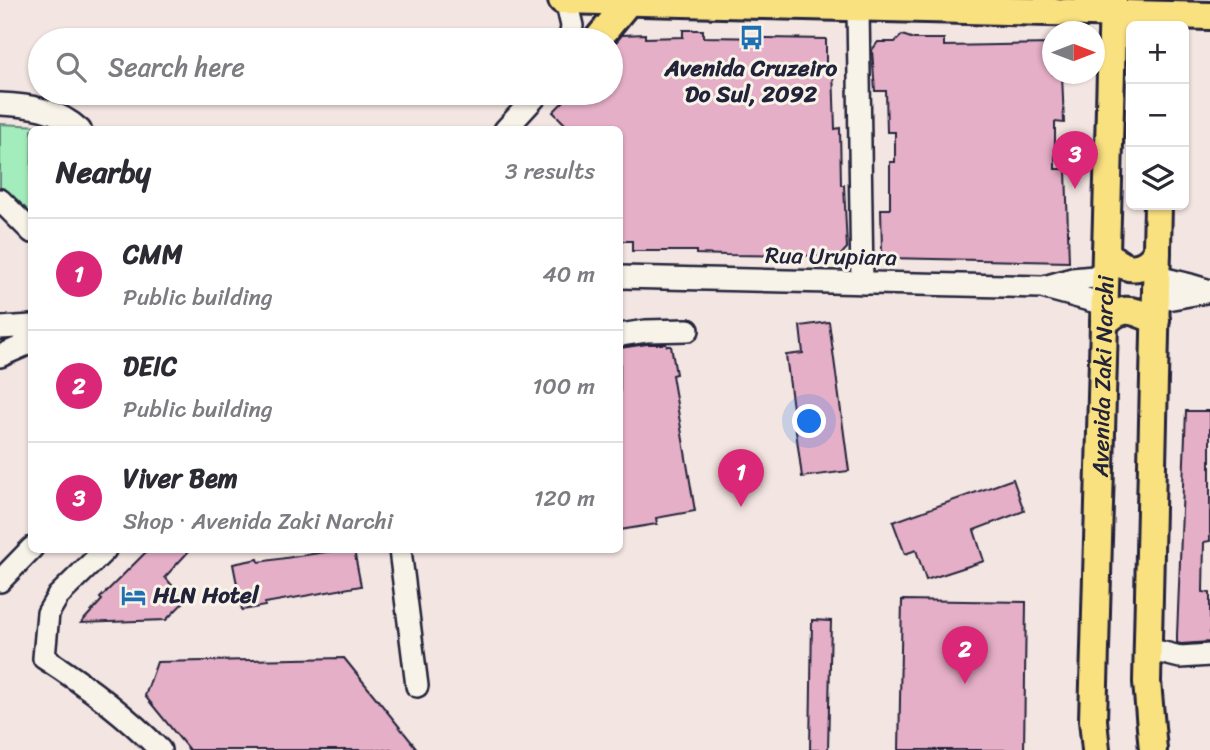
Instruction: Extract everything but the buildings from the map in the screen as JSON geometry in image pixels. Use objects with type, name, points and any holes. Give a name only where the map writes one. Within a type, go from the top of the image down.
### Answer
[{"type":"main road","points":[[564,0],[1036,11],[1113,7],[1163,14],[1210,16]]},
{"type":"main road","points":[[607,28],[629,1]]},
{"type":"main road","name":"Avenida Zaki Narchi","points":[[1096,750],[1093,720],[1113,7]]},
{"type":"main road","points":[[1036,11],[1055,21]]},
{"type":"main road","points":[[1104,84],[1110,112]]},
{"type":"main road","points":[[1153,750],[1147,682],[1158,210]]},
{"type":"main road","points":[[1105,263],[1131,267],[1146,263],[1157,287]]},
{"type":"main road","points":[[1104,314],[1135,311],[1157,287]]},
{"type":"street","points":[[564,0],[572,28]]},
{"type":"street","points":[[858,8],[862,283]]},
{"type":"street","points":[[0,104],[45,109],[71,121],[75,126]]},
{"type":"street","points":[[509,126],[528,105]]},
{"type":"street","points":[[0,200],[28,228]]},
{"type":"street","name":"Rua Urupiara","points":[[623,277],[1041,288],[1072,279],[1105,263]]},
{"type":"street","points":[[1157,287],[1209,291]]},
{"type":"street","name":"Rua Urupiara","points":[[1041,288],[1104,314]]},
{"type":"street","points":[[0,328],[28,326]]},
{"type":"street","points":[[623,335],[688,330]]},
{"type":"street","points":[[0,356],[28,344]]},
{"type":"street","points":[[0,580],[28,552]]},
{"type":"street","points":[[102,553],[58,596],[48,613],[44,658],[116,709],[160,750]]},
{"type":"street","points":[[400,553],[417,686]]},
{"type":"street","points":[[1148,649],[1180,657],[1210,655]]},
{"type":"green space","points":[[0,124],[41,126],[28,126],[28,221],[0,192]]},
{"type":"place","name":"Avenida Cruzeiro Do Sul, 2092","points":[[751,38]]},
{"type":"place","name":"Viver Bem","points":[[1075,189]]},
{"type":"place","name":"CMM","points":[[741,507]]},
{"type":"place","name":"HLN Hotel","points":[[133,595]]},
{"type":"place","name":"DEIC","points":[[965,684]]}]
